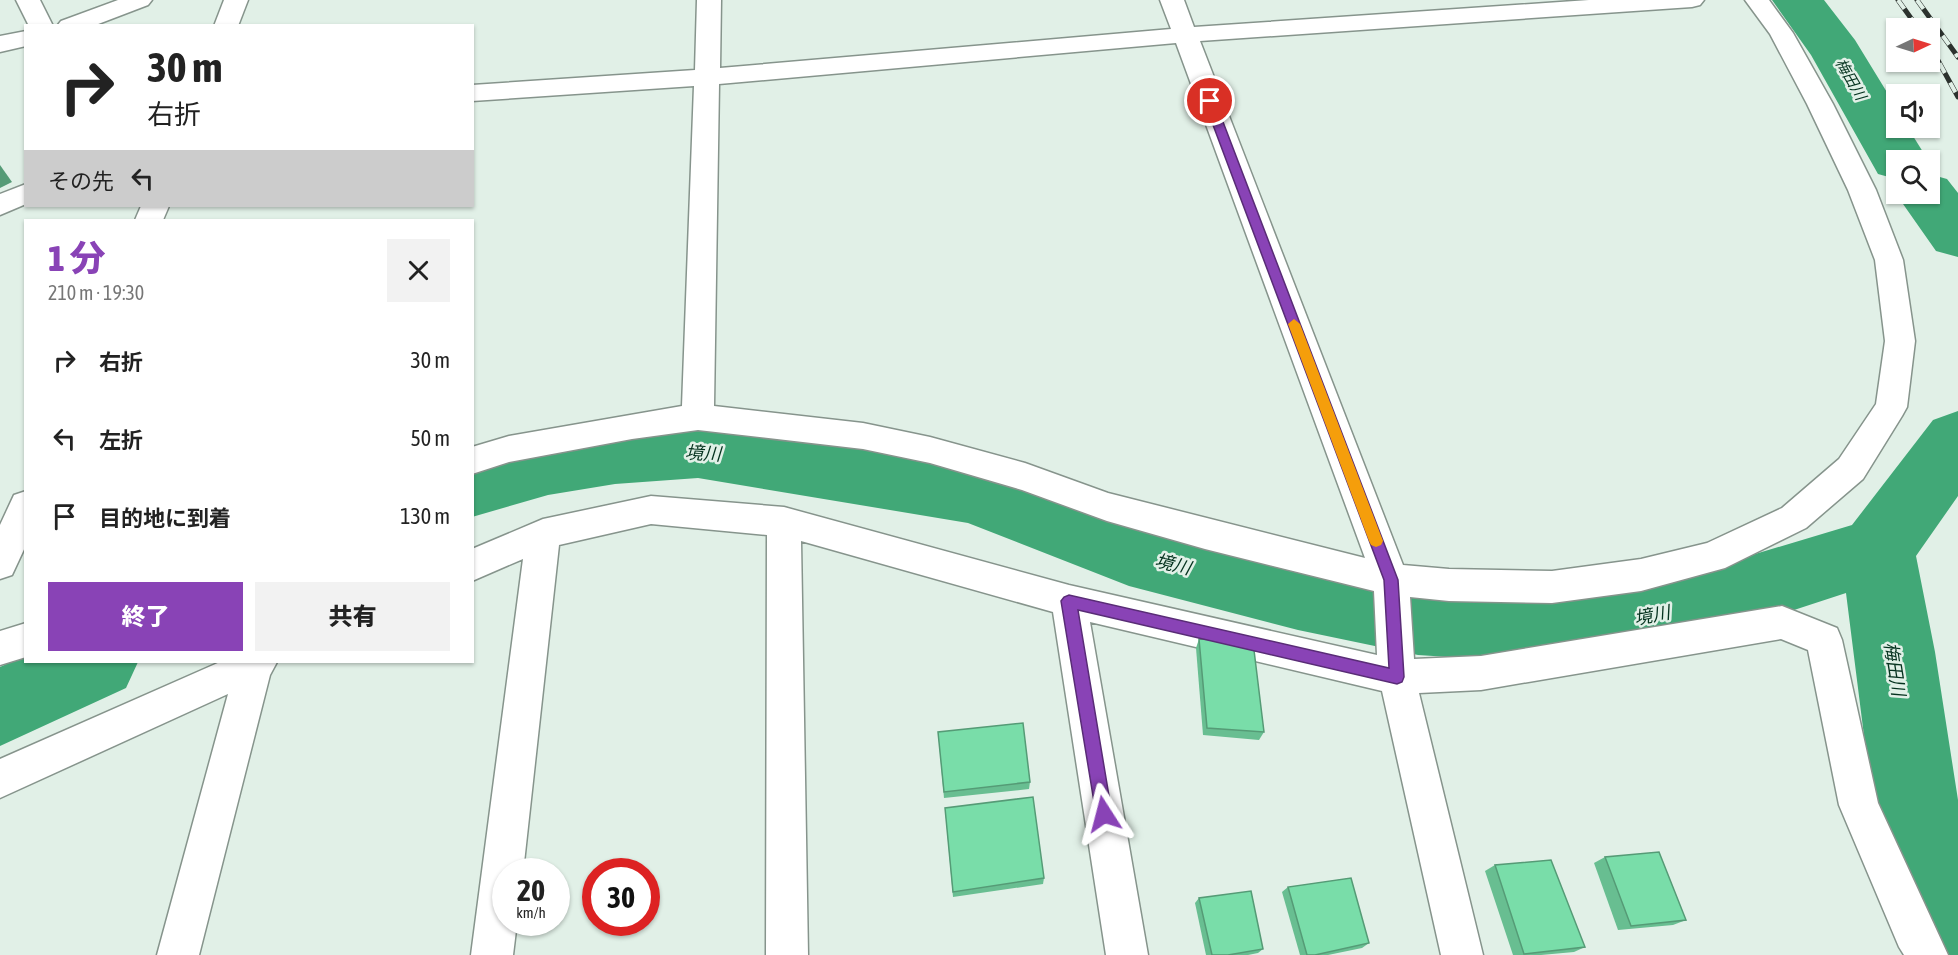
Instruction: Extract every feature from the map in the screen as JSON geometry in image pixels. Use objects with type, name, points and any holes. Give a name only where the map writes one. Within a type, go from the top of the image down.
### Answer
[{"type":"street","points":[[28,0],[40,24]]},
{"type":"street","points":[[74,24],[140,0]]},
{"type":"street","points":[[227,24],[236,0]]},
{"type":"street","points":[[698,417],[709,77],[709,0]]},
{"type":"street","points":[[1172,0],[1391,580],[1397,677],[1462,955]]},
{"type":"street","points":[[474,93],[709,77],[1185,35],[1692,0]]},
{"type":"street","points":[[474,460],[509,449],[632,426],[698,417],[863,436],[930,450],[1025,477],[1107,507],[1225,540],[1391,580],[1552,587],[1641,575],[1713,557],[1794,518],[1851,469],[1891,407],[1900,341],[1889,260],[1863,190],[1781,33],[1757,0]]},
{"type":"street","points":[[0,44],[24,38]]},
{"type":"street","points":[[0,205],[24,194]]},
{"type":"street","points":[[0,564],[24,510]]},
{"type":"street","points":[[474,565],[543,534],[651,510],[784,522],[1069,601],[1397,677],[1481,673],[1782,622],[1824,640],[1859,805],[1914,932],[1927,955]]},
{"type":"street","points":[[784,522],[787,955]]},
{"type":"street","points":[[492,955],[543,534]]},
{"type":"street","points":[[1069,601],[1127,955]]},
{"type":"street","points":[[0,648],[24,641]]},
{"type":"street","points":[[0,779],[255,663]]},
{"type":"street","points":[[178,955],[257,663]]},
{"type":"building","points":[[1199,639],[1253,642],[1264,732],[1207,728]]},
{"type":"building","points":[[1023,723],[1030,782],[944,792],[938,732]]},
{"type":"building","points":[[1033,797],[1044,878],[953,892],[945,808]]},
{"type":"building","points":[[1659,852],[1686,920],[1631,926],[1605,857]]},
{"type":"building","points":[[1551,860],[1585,947],[1524,954],[1495,865]]},
{"type":"building","points":[[1351,878],[1369,943],[1307,955],[1288,887]]},
{"type":"building","points":[[1251,891],[1263,949],[1228,955],[1212,955],[1199,898]]},
{"type":"waterway","name":"梅田川","points":[[1798,0],[1836,52],[1893,150]]},
{"type":"waterway","name":"梅田川","points":[[1934,204],[1958,235]]},
{"type":"waterway","name":"梅田川","points":[[1877,550],[1958,440]]},
{"type":"waterway","name":"境川","points":[[474,486],[548,465],[615,455],[698,449],[973,493],[1129,553],[1298,595],[1418,619],[1524,626],[1632,619],[1702,605],[1877,550]]},
{"type":"waterway","name":"梅田川","points":[[1877,550],[1895,652],[1916,807],[1958,918]]},
{"type":"waterway","name":"境川","points":[[0,707],[96,663]]},
{"type":"railway","points":[[1898,0],[1911,18]]},
{"type":"railway","points":[[1917,0],[1958,57]]},
{"type":"railway","points":[[1940,64],[1958,97]]},
{"type":"slow traffic","points":[[1294,324],[1376,541]]},
{"type":"route","points":[[1104,814],[1069,601],[1397,677],[1391,580],[1210,101]]}]
